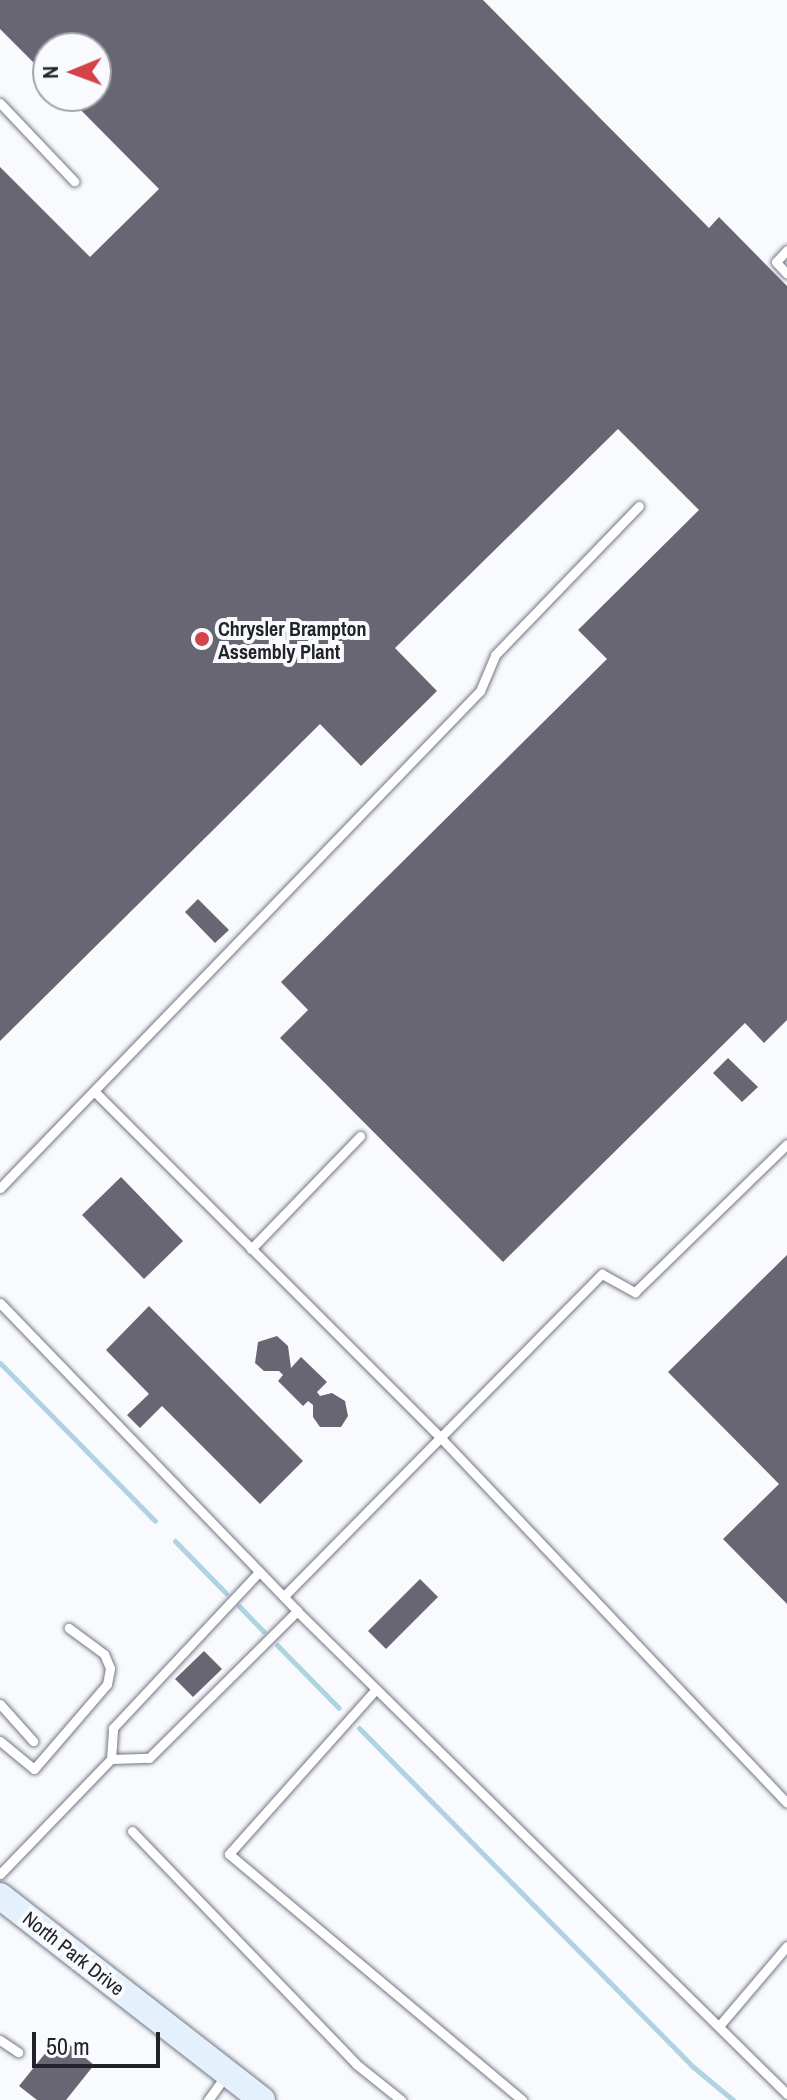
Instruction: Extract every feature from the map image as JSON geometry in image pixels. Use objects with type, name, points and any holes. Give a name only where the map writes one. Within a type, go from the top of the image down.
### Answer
[{"type":"main road","name":"North Park Drive","points":[[0,1896],[262,2100]]},
{"type":"lane","points":[[0,103],[74,181]]},
{"type":"lane","points":[[787,250],[776,262],[787,274]]},
{"type":"lane","points":[[0,1188],[480,691],[495,655],[639,506]]},
{"type":"lane","points":[[94,1091],[440,1437],[787,1803]]},
{"type":"lane","points":[[251,1249],[360,1136]]},
{"type":"lane","points":[[286,1594],[602,1274],[635,1292],[787,1144]]},
{"type":"lane","points":[[0,1303],[259,1572],[286,1594],[297,1611],[785,2092],[776,2100]]},
{"type":"lane","points":[[0,1874],[111,1759],[113,1728],[259,1572]]},
{"type":"lane","points":[[111,1759],[149,1758],[297,1611]]},
{"type":"lane","points":[[0,1741],[34,1769],[107,1684],[110,1668],[104,1654],[69,1628]]},
{"type":"lane","points":[[376,1689],[229,1854],[522,2100]]},
{"type":"lane","points":[[0,1704],[33,1741]]},
{"type":"lane","points":[[132,1831],[356,2064],[401,2100]]},
{"type":"lane","points":[[719,2026],[787,1946]]},
{"type":"lane","points":[[0,2040],[18,2052]]},
{"type":"lane","points":[[208,2100],[228,2072]]},
{"type":"building","name":"Chrysler Brampton Assembly Plant","points":[[0,0],[483,0],[709,228],[719,217],[787,286],[787,1020],[764,1043],[745,1023],[503,1262],[280,1038],[308,1010],[281,982],[607,659],[578,630],[699,510],[618,429],[395,648],[437,691],[361,766],[320,724],[0,1041],[0,167],[90,257],[159,189],[83,112],[112,112],[112,32],[32,32],[32,61],[0,29]]},
{"type":"building","points":[[198,899],[229,930],[215,943],[185,912]]},
{"type":"building","points":[[728,1058],[758,1087],[742,1102],[713,1073]]},
{"type":"building","points":[[121,1177],[183,1241],[144,1279],[82,1215]]},
{"type":"building","points":[[787,1255],[787,1604],[723,1539],[779,1484],[668,1372]]},
{"type":"building","points":[[149,1306],[303,1461],[260,1504],[162,1406],[140,1428],[127,1415],[149,1394],[106,1350]]},
{"type":"building","points":[[277,1336],[288,1346],[291,1368],[301,1357],[327,1382],[317,1392],[320,1396],[332,1393],[345,1401],[348,1416],[341,1427],[320,1427],[313,1417],[313,1405],[308,1401],[303,1406],[278,1381],[283,1375],[279,1371],[264,1371],[255,1363],[258,1342]]},
{"type":"building","points":[[420,1579],[438,1597],[386,1649],[368,1631]]},
{"type":"building","points":[[204,1651],[222,1669],[193,1697],[175,1679]]},
{"type":"building","points":[[59,2036],[94,2065],[66,2100],[37,2100],[19,2086]]},
{"type":"waterway","points":[[0,1363],[155,1521]]},
{"type":"waterway","points":[[175,1541],[226,1593]]},
{"type":"waterway","points":[[239,1606],[263,1631]]},
{"type":"waterway","points":[[277,1645],[339,1708]]},
{"type":"waterway","points":[[359,1728],[691,2065],[733,2100]]},
{"type":"place","name":"Chrysler Brampton Assembly Plant","points":[[202,639]]}]
